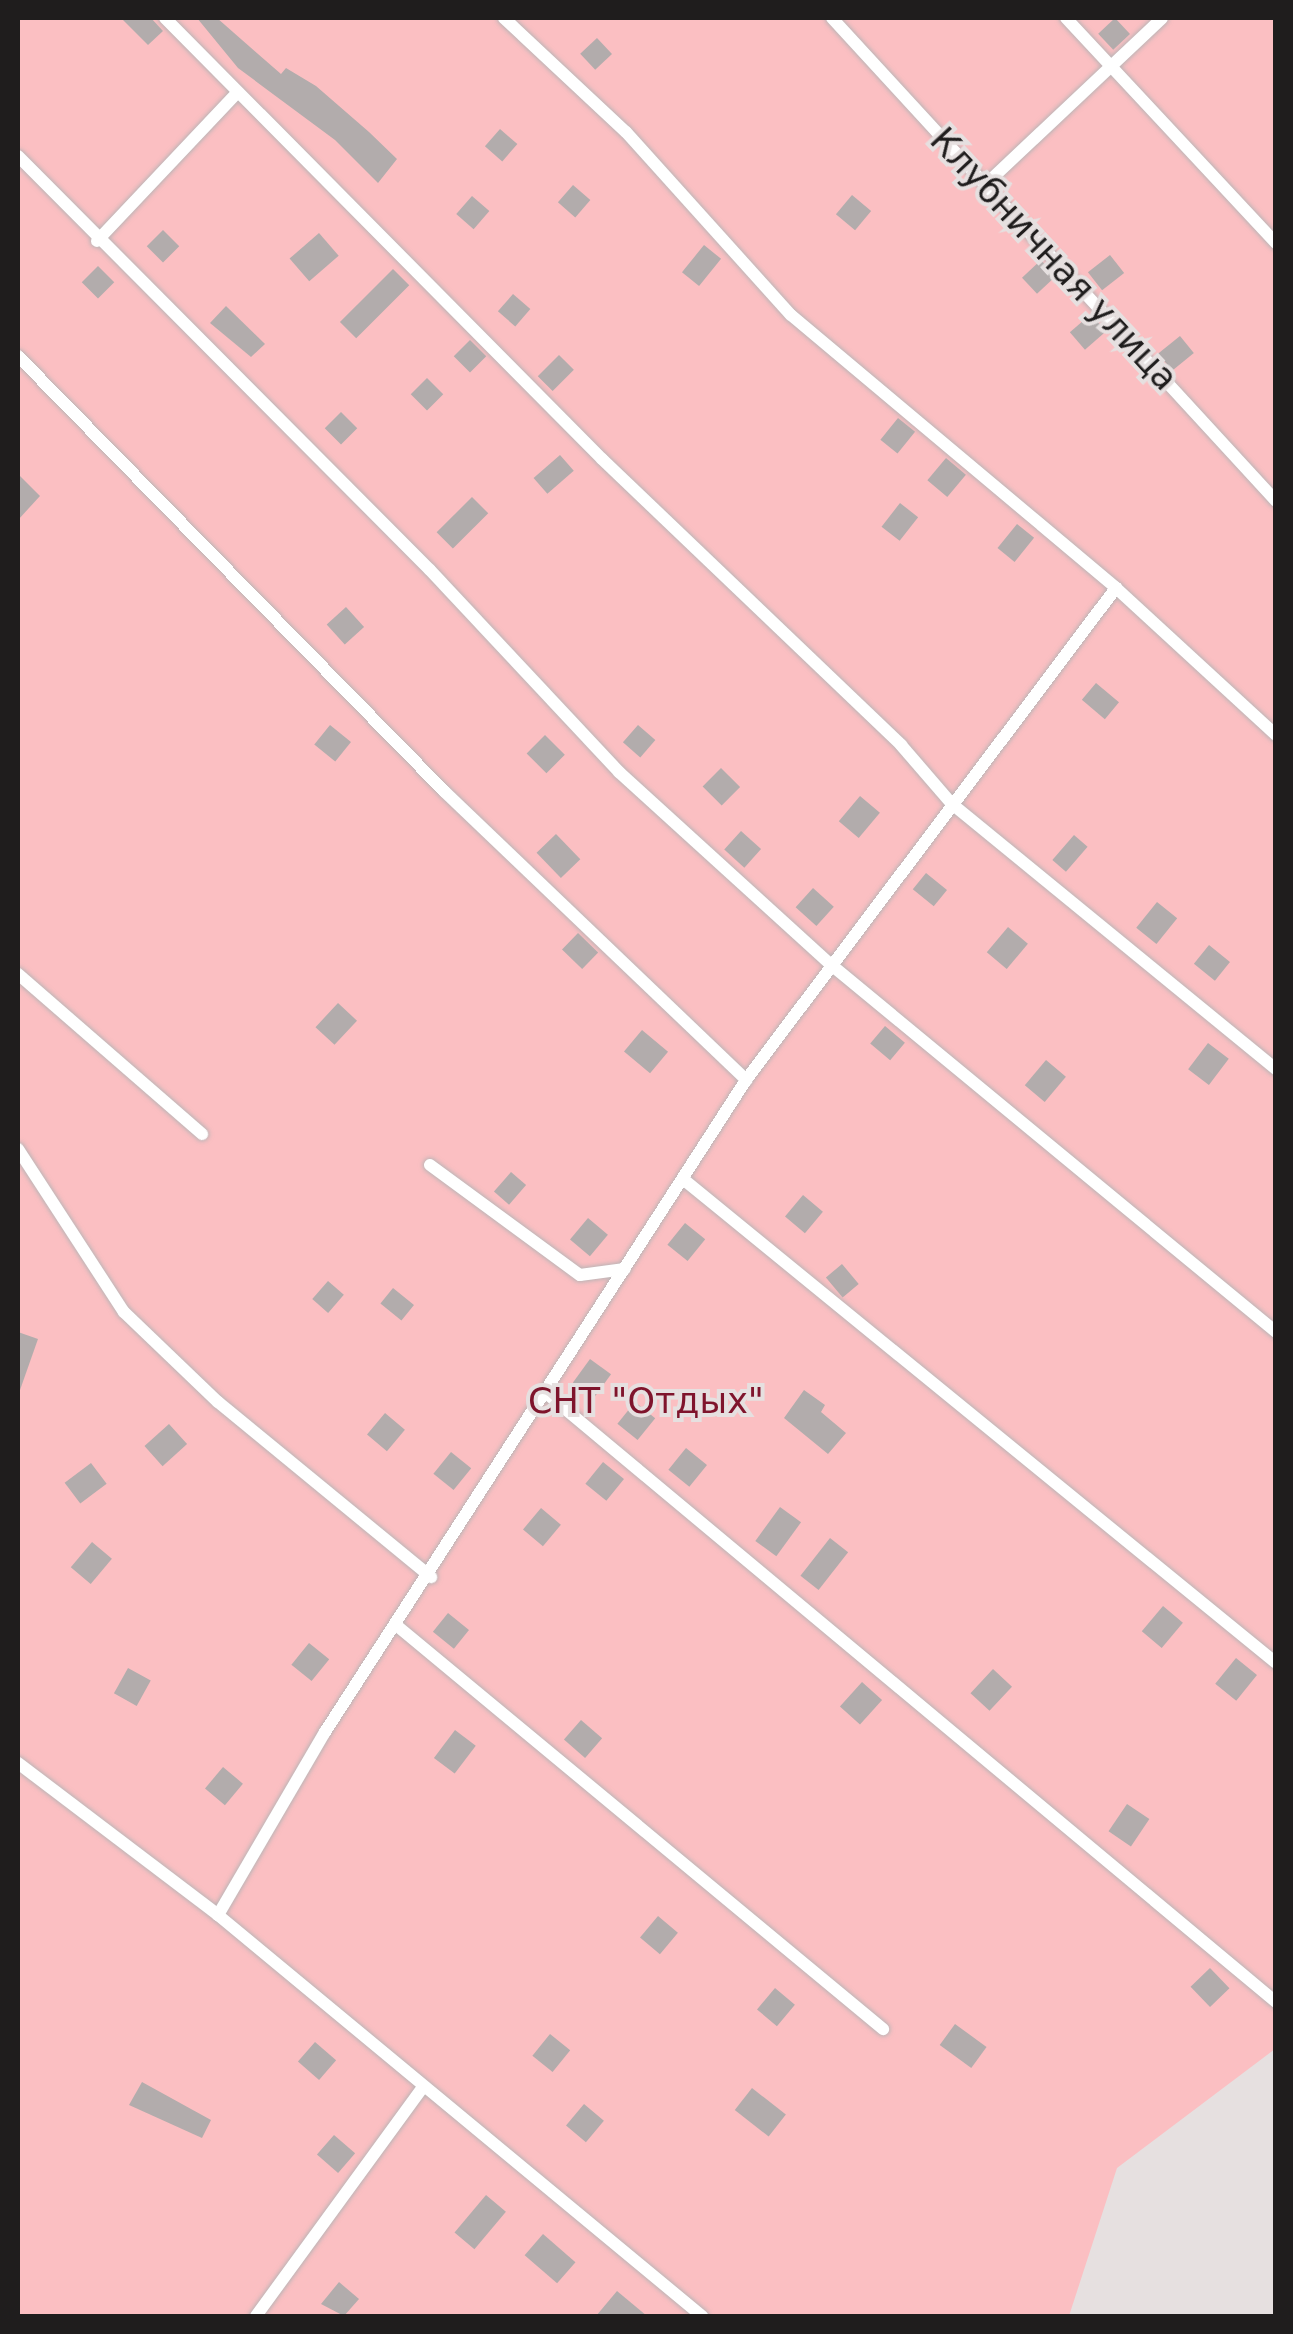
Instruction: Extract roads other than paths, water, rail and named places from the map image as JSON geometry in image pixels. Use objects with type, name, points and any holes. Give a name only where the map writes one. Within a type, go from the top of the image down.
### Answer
[{"type":"lane","points":[[165,18],[236,94],[900,745],[952,804],[1276,1069]]},
{"type":"lane","points":[[504,18],[626,132],[791,315],[1116,588],[1276,735]]},
{"type":"lane","name":"Клубничная улица","points":[[832,18],[1276,500]]},
{"type":"lane","points":[[1066,18],[1276,243]]},
{"type":"lane","points":[[985,185],[1162,18]]},
{"type":"lane","points":[[96,241],[236,94]]},
{"type":"lane","points":[[18,156],[96,241],[430,570],[619,772],[829,963],[1276,1332]]},
{"type":"lane","points":[[18,356],[444,792],[746,1080]]},
{"type":"lane","points":[[218,1915],[396,1625],[431,1577],[746,1080],[829,963],[1116,588]]},
{"type":"lane","points":[[18,974],[202,1134]]},
{"type":"lane","points":[[18,1148],[124,1312],[218,1402],[431,1577]]},
{"type":"lane","points":[[430,1165],[580,1274],[625,1269]]},
{"type":"lane","points":[[683,1178],[1276,1663]]},
{"type":"lane","points":[[546,1393],[1276,2002]]},
{"type":"lane","points":[[396,1625],[883,2029]]},
{"type":"lane","points":[[18,1763],[218,1915],[421,2090],[702,2316]]},
{"type":"lane","points":[[256,2316],[421,2090]]},
{"type":"park label","name":"СНТ \"Отдых\"","points":[[646,1401]]}]
